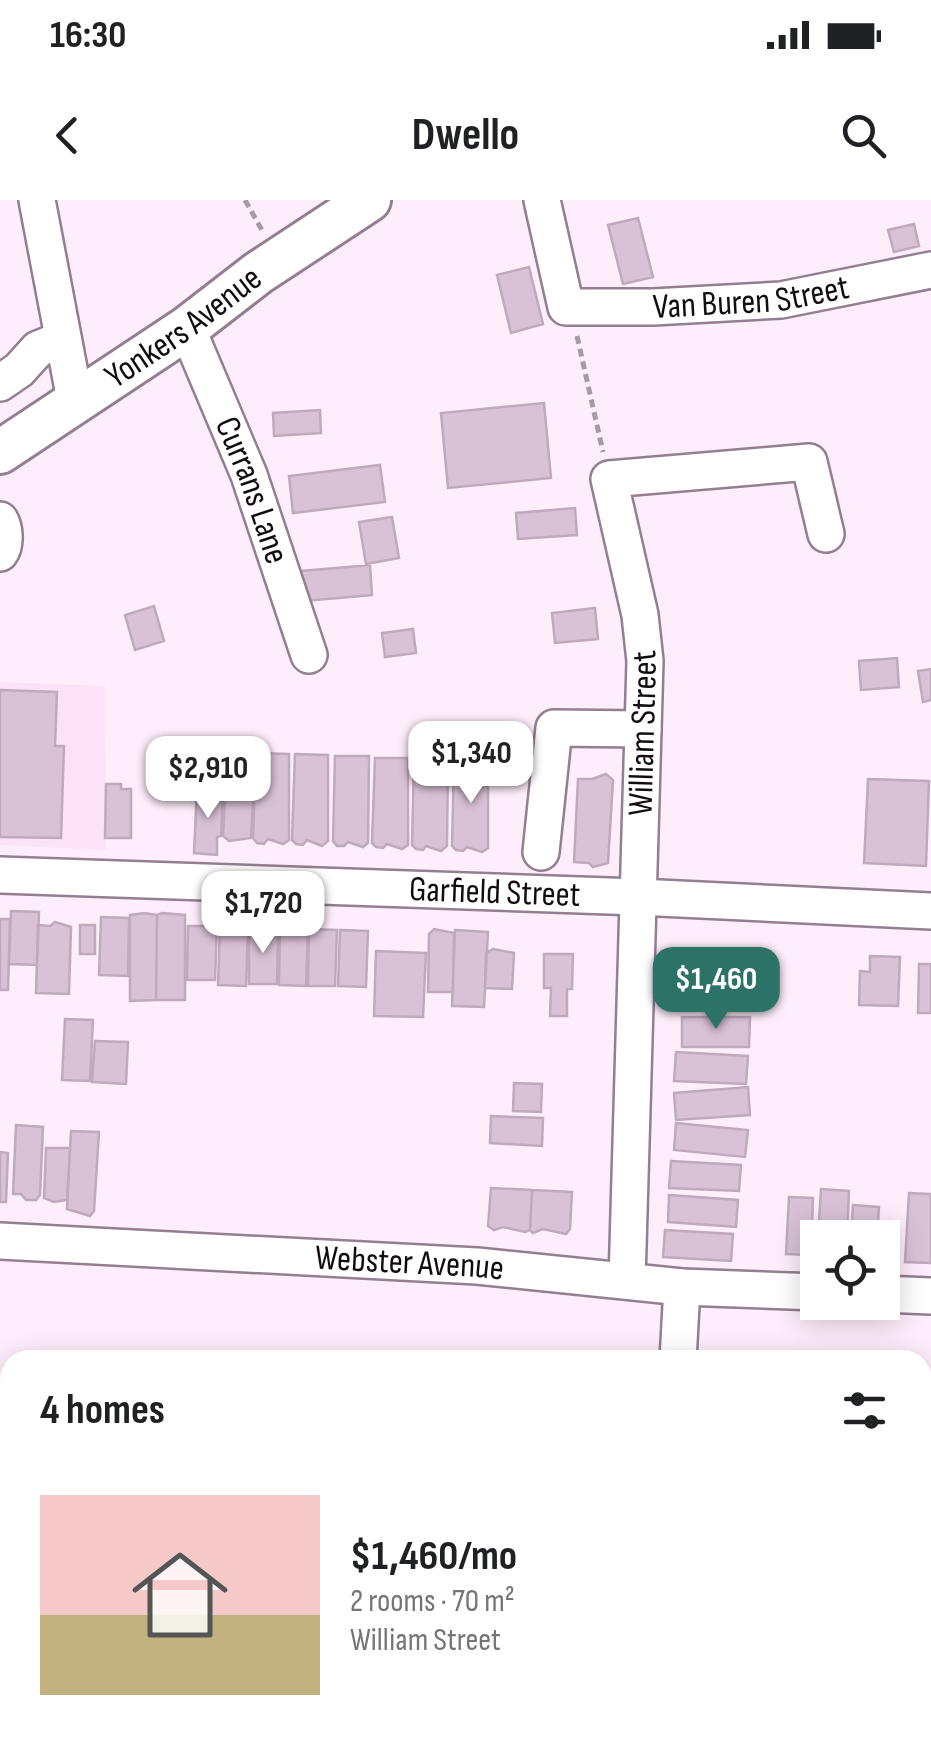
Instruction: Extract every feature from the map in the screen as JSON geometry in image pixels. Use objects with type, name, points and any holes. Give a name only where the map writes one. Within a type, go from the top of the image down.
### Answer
[{"type":"main road","name":"Yonkers Avenue","points":[[4,439],[75,400],[187,328],[258,273],[368,200]]},
{"type":"street","points":[[37,200],[75,400]]},
{"type":"street","points":[[542,200],[566,307]]},
{"type":"street","name":"Van Buren Street","points":[[566,307],[652,308],[781,300],[931,270]]},
{"type":"street","name":"Currans Lane","points":[[187,328],[249,475],[308,656]]},
{"type":"street","points":[[0,383],[38,350],[63,339]]},
{"type":"street","points":[[609,479],[809,462],[826,534]]},
{"type":"street","name":"William Street","points":[[609,479],[640,616],[645,661],[627,1281]]},
{"type":"street","points":[[0,520],[0,553]]},
{"type":"street","points":[[542,852],[554,728],[644,729]]},
{"type":"street","name":"Garfield Street","points":[[0,874],[931,911]]},
{"type":"street","name":"Webster Avenue","points":[[0,1240],[477,1266],[682,1287],[800,1291]]},
{"type":"street","points":[[679,1350],[682,1287]]},
{"type":"street","points":[[900,1295],[931,1296]]},
{"type":"path","points":[[566,307],[582,350],[609,479]]},
{"type":"shaded area","points":[[0,682],[105,686],[106,850],[0,845]]},
{"type":"building","points":[[638,218],[653,277],[623,284],[608,225]]},
{"type":"building","points":[[914,224],[919,246],[894,252],[888,230]]},
{"type":"building","points":[[529,267],[543,324],[511,333],[497,275]]},
{"type":"building","points":[[544,403],[551,478],[448,488],[441,413]]},
{"type":"building","points":[[320,410],[321,433],[274,436],[273,413]]},
{"type":"building","points":[[380,465],[385,502],[293,513],[289,476]]},
{"type":"building","points":[[575,508],[577,535],[518,539],[516,513]]},
{"type":"building","points":[[392,517],[399,558],[366,564],[359,522]]},
{"type":"building","points":[[370,565],[372,595],[305,601],[301,571]]},
{"type":"building","points":[[154,606],[164,641],[135,650],[125,615]]},
{"type":"building","points":[[595,608],[598,639],[555,643],[552,613]]},
{"type":"building","points":[[413,629],[416,653],[385,657],[382,633]]},
{"type":"building","points":[[897,658],[899,687],[861,690],[859,661]]},
{"type":"building","points":[[931,669],[931,700],[923,702],[918,671]]},
{"type":"building","points":[[0,690],[57,692],[55,746],[64,746],[61,838],[0,837]]},
{"type":"building","points":[[256,753],[289,754],[289,840],[283,844],[268,839],[264,844],[257,843],[253,838]]},
{"type":"building","points":[[295,754],[328,755],[328,841],[322,846],[307,840],[303,845],[296,844],[292,840]]},
{"type":"building","points":[[335,756],[369,756],[368,843],[363,847],[348,842],[337,846],[333,841]]},
{"type":"building","points":[[375,758],[408,758],[408,845],[402,849],[387,844],[376,847],[372,843]]},
{"type":"building","points":[[414,760],[448,760],[447,846],[441,851],[426,846],[416,849],[412,845]]},
{"type":"building","points":[[454,761],[488,761],[488,848],[482,852],[467,847],[456,850],[452,846]]},
{"type":"building","points":[[606,774],[613,780],[608,863],[593,867],[574,862],[578,779]]},
{"type":"building","points":[[868,779],[929,781],[926,866],[864,863]]},
{"type":"building","points":[[226,782],[254,783],[251,838],[229,841],[223,836]]},
{"type":"building","points":[[106,784],[131,789],[131,838],[105,838]]},
{"type":"building","points":[[197,789],[223,789],[217,855],[194,853]]},
{"type":"building","points":[[11,911],[39,912],[37,965],[9,964]]},
{"type":"building","points":[[130,915],[157,915],[156,1000],[130,1001]]},
{"type":"building","points":[[157,915],[185,915],[185,1000],[156,1000]]},
{"type":"building","points":[[101,917],[129,918],[128,976],[99,975]]},
{"type":"building","points":[[0,919],[10,919],[8,990],[0,990]]},
{"type":"building","points":[[55,922],[71,927],[69,994],[36,993],[38,925],[50,926]]},
{"type":"building","points":[[80,925],[95,925],[95,954],[80,954]]},
{"type":"building","points":[[188,926],[217,926],[215,980],[187,980]]},
{"type":"building","points":[[220,926],[248,927],[246,986],[218,985]]},
{"type":"building","points":[[249,928],[278,928],[277,984],[249,984]]},
{"type":"building","points":[[280,929],[308,930],[306,986],[279,985]]},
{"type":"building","points":[[309,929],[337,930],[335,986],[308,986]]},
{"type":"building","points":[[434,929],[454,933],[453,992],[428,992],[429,934]]},
{"type":"building","points":[[340,930],[368,931],[366,987],[338,986]]},
{"type":"building","points":[[455,930],[488,932],[484,1007],[452,1006]]},
{"type":"building","points":[[493,949],[514,953],[512,989],[485,988],[486,953]]},
{"type":"building","points":[[686,950],[732,952],[731,996],[685,995]]},
{"type":"building","points":[[376,951],[426,953],[423,1017],[374,1016]]},
{"type":"building","points":[[544,954],[573,954],[567,1016],[550,1016],[551,988],[544,988]]},
{"type":"building","points":[[870,956],[900,957],[898,1006],[859,1005],[860,971],[870,972]]},
{"type":"building","points":[[919,964],[931,964],[931,1013],[918,1013]]},
{"type":"building","points":[[682,1017],[750,1017],[749,1047],[682,1047]]},
{"type":"building","points":[[65,1019],[93,1020],[90,1081],[62,1080]]},
{"type":"building","points":[[95,1041],[128,1042],[126,1084],[92,1082]]},
{"type":"building","points":[[676,1052],[748,1056],[746,1084],[674,1081]]},
{"type":"building","points":[[514,1083],[542,1084],[541,1112],[513,1111]]},
{"type":"building","points":[[748,1087],[750,1115],[676,1120],[674,1093]]},
{"type":"building","points":[[491,1116],[543,1118],[542,1146],[490,1143]]},
{"type":"building","points":[[676,1123],[748,1130],[745,1157],[674,1150]]},
{"type":"building","points":[[16,1125],[43,1127],[40,1195],[36,1200],[13,1194]]},
{"type":"building","points":[[71,1131],[99,1132],[94,1211],[90,1216],[67,1209]]},
{"type":"building","points":[[46,1148],[70,1148],[67,1200],[54,1202],[44,1198]]},
{"type":"building","points":[[0,1152],[8,1153],[6,1202],[0,1202]]},
{"type":"building","points":[[671,1161],[741,1165],[739,1191],[669,1188]]},
{"type":"building","points":[[491,1188],[532,1190],[530,1230],[494,1230],[488,1226]]},
{"type":"building","points":[[821,1189],[849,1191],[848,1220],[819,1220]]},
{"type":"building","points":[[532,1190],[572,1192],[570,1229],[566,1234],[530,1230]]},
{"type":"building","points":[[909,1193],[931,1194],[931,1263],[905,1262]]},
{"type":"building","points":[[669,1195],[738,1200],[736,1227],[668,1222]]},
{"type":"building","points":[[789,1197],[813,1198],[812,1220],[800,1220],[800,1255],[786,1254]]},
{"type":"building","points":[[853,1205],[879,1207],[878,1220],[852,1220]]},
{"type":"building","points":[[665,1230],[733,1234],[731,1261],[663,1257]]}]
